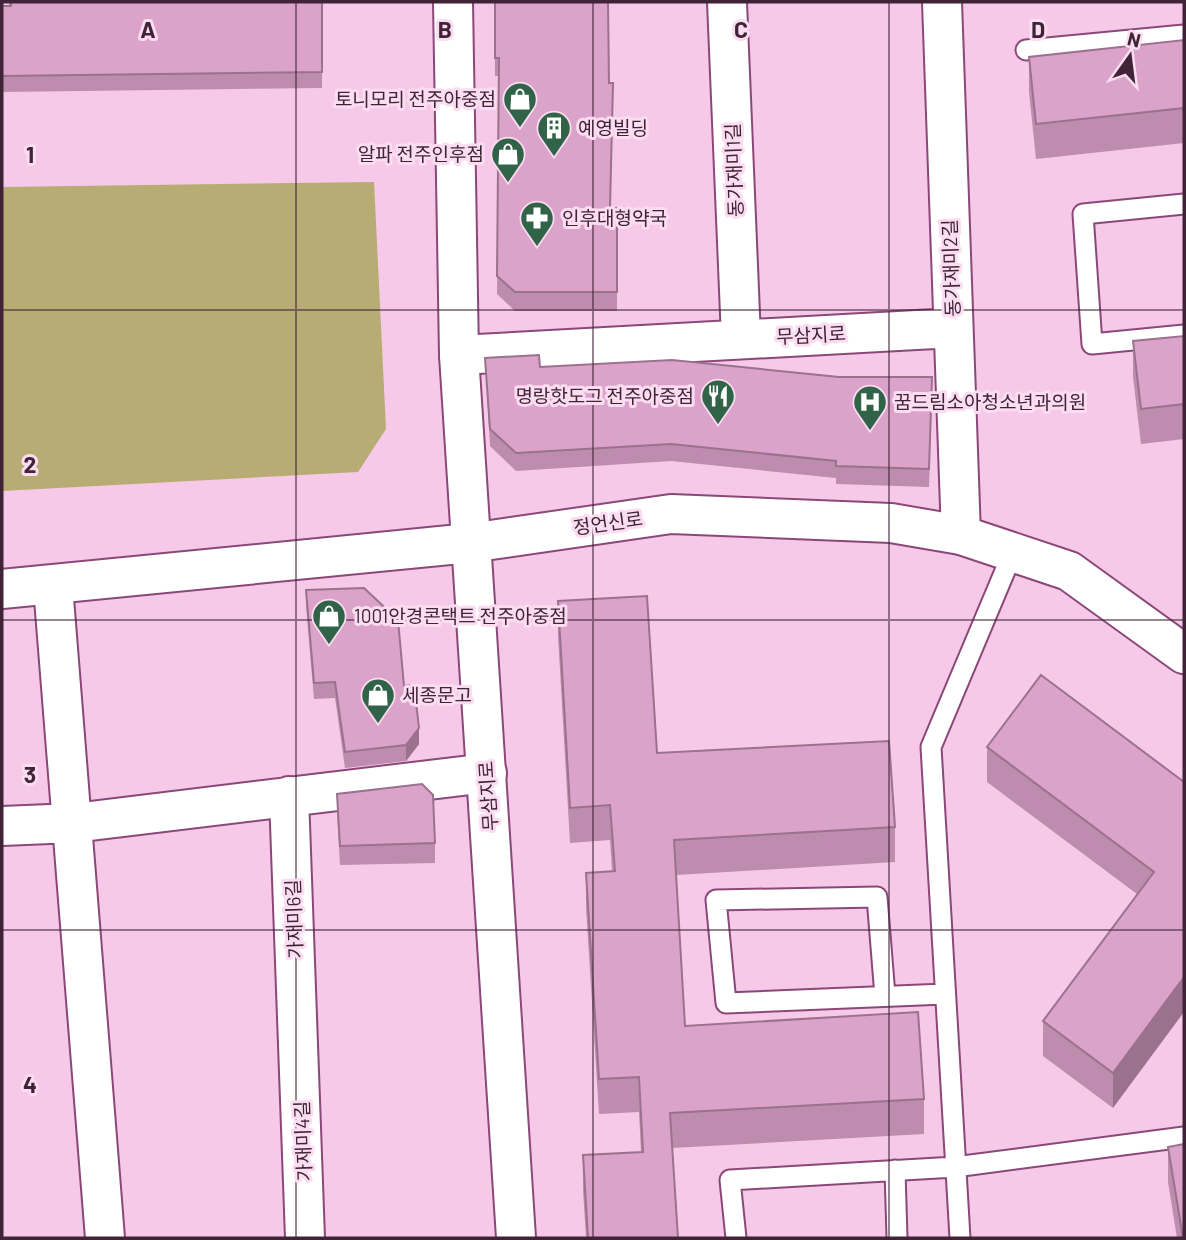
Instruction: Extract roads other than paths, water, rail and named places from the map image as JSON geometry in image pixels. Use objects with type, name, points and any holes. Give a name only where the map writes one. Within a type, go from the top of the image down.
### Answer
[{"type":"street","name":"무삼지로","points":[[453,2],[459,355],[487,773],[512,1238]]},
{"type":"street","name":"동가재미1길","points":[[727,2],[741,338]]},
{"type":"street","name":"동가재미2길","points":[[942,2],[961,535]]},
{"type":"street","name":"무삼지로","points":[[459,355],[953,327]]},
{"type":"street","name":"정언신로","points":[[2,589],[471,543],[671,514],[891,523],[961,535],[1069,571],[1184,654]]},
{"type":"street","points":[[53,586],[105,1238]]},
{"type":"street","points":[[2,827],[74,823],[487,773]]},
{"type":"street","name":"가재미6길","points":[[289,796],[300,1043]]},
{"type":"street","name":"가재미4길","points":[[300,1043],[305,1238]]},
{"type":"lane","points":[[1026,50],[1184,35]]},
{"type":"lane","points":[[1184,204],[1083,214],[1092,344],[1184,335]]},
{"type":"lane","points":[[960,1238],[931,747],[1013,552]]},
{"type":"lane","points":[[884,996],[877,897],[716,900],[726,1003],[945,994]]},
{"type":"lane","points":[[736,1238],[730,1180],[956,1167],[1184,1137]]},
{"type":"lane","points":[[895,1170],[897,1238]]},
{"type":"place","name":"토니모리 전주아중점","points":[[520,129]]},
{"type":"place","name":"예영빌딩","points":[[554,158]]},
{"type":"place","name":"알파 전주인후점","points":[[508,184]]},
{"type":"place","name":"인후대형약국","points":[[537,248]]},
{"type":"place","name":"명랑핫도그 전주아중점","points":[[718,426]]},
{"type":"place","name":"꿈드림소아청소년과의원","points":[[870,432]]},
{"type":"place","name":"1001안경콘택트 전주아중점","points":[[329,646]]},
{"type":"place","name":"세종문고","points":[[378,725]]}]
